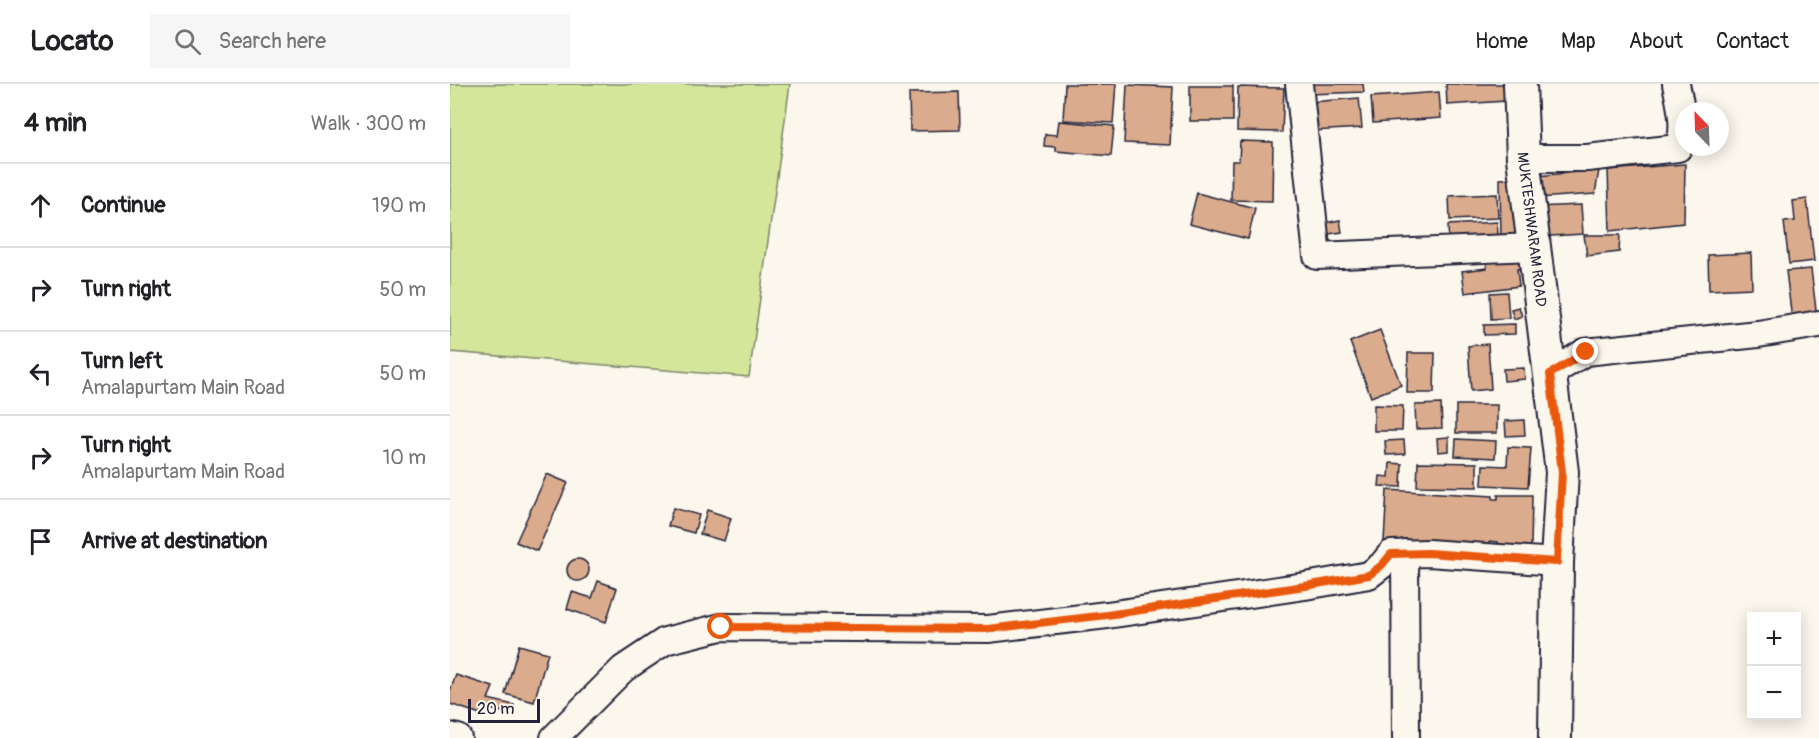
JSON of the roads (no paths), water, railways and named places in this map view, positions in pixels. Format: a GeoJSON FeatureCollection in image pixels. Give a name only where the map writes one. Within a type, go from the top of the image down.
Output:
{"type":"FeatureCollection","features":[{"type":"Feature","properties":{"kind":"main road","name":"MUKTESHWARAM ROAD"},"geometry":{"type":"LineString","coordinates":[[1520,84],[1523,158],[1562,472],[1557,562],[1555,738]]}},
{"type":"Feature","properties":{"kind":"street"},"geometry":{"type":"LineString","coordinates":[[1299,84],[1317,256],[1534,247]]}},
{"type":"Feature","properties":{"kind":"street"},"geometry":{"type":"LineString","coordinates":[[1523,158],[1587,158],[1678,148],[1683,138],[1676,84]]}},
{"type":"Feature","properties":{"kind":"street"},"geometry":{"type":"LineString","coordinates":[[1550,374],[1586,352],[1758,334],[1819,324]]}},
{"type":"Feature","properties":{"kind":"street"},"geometry":{"type":"LineString","coordinates":[[1405,553],[1406,738]]}},
{"type":"Feature","properties":{"kind":"street"},"geometry":{"type":"LineString","coordinates":[[554,738],[623,669],[648,652],[665,641],[721,627],[988,629],[1107,615],[1369,575],[1391,554],[1428,553],[1557,562]]}},
{"type":"Feature","properties":{"kind":"street"},"geometry":{"type":"LineString","coordinates":[[450,736],[459,738]]}}]}
